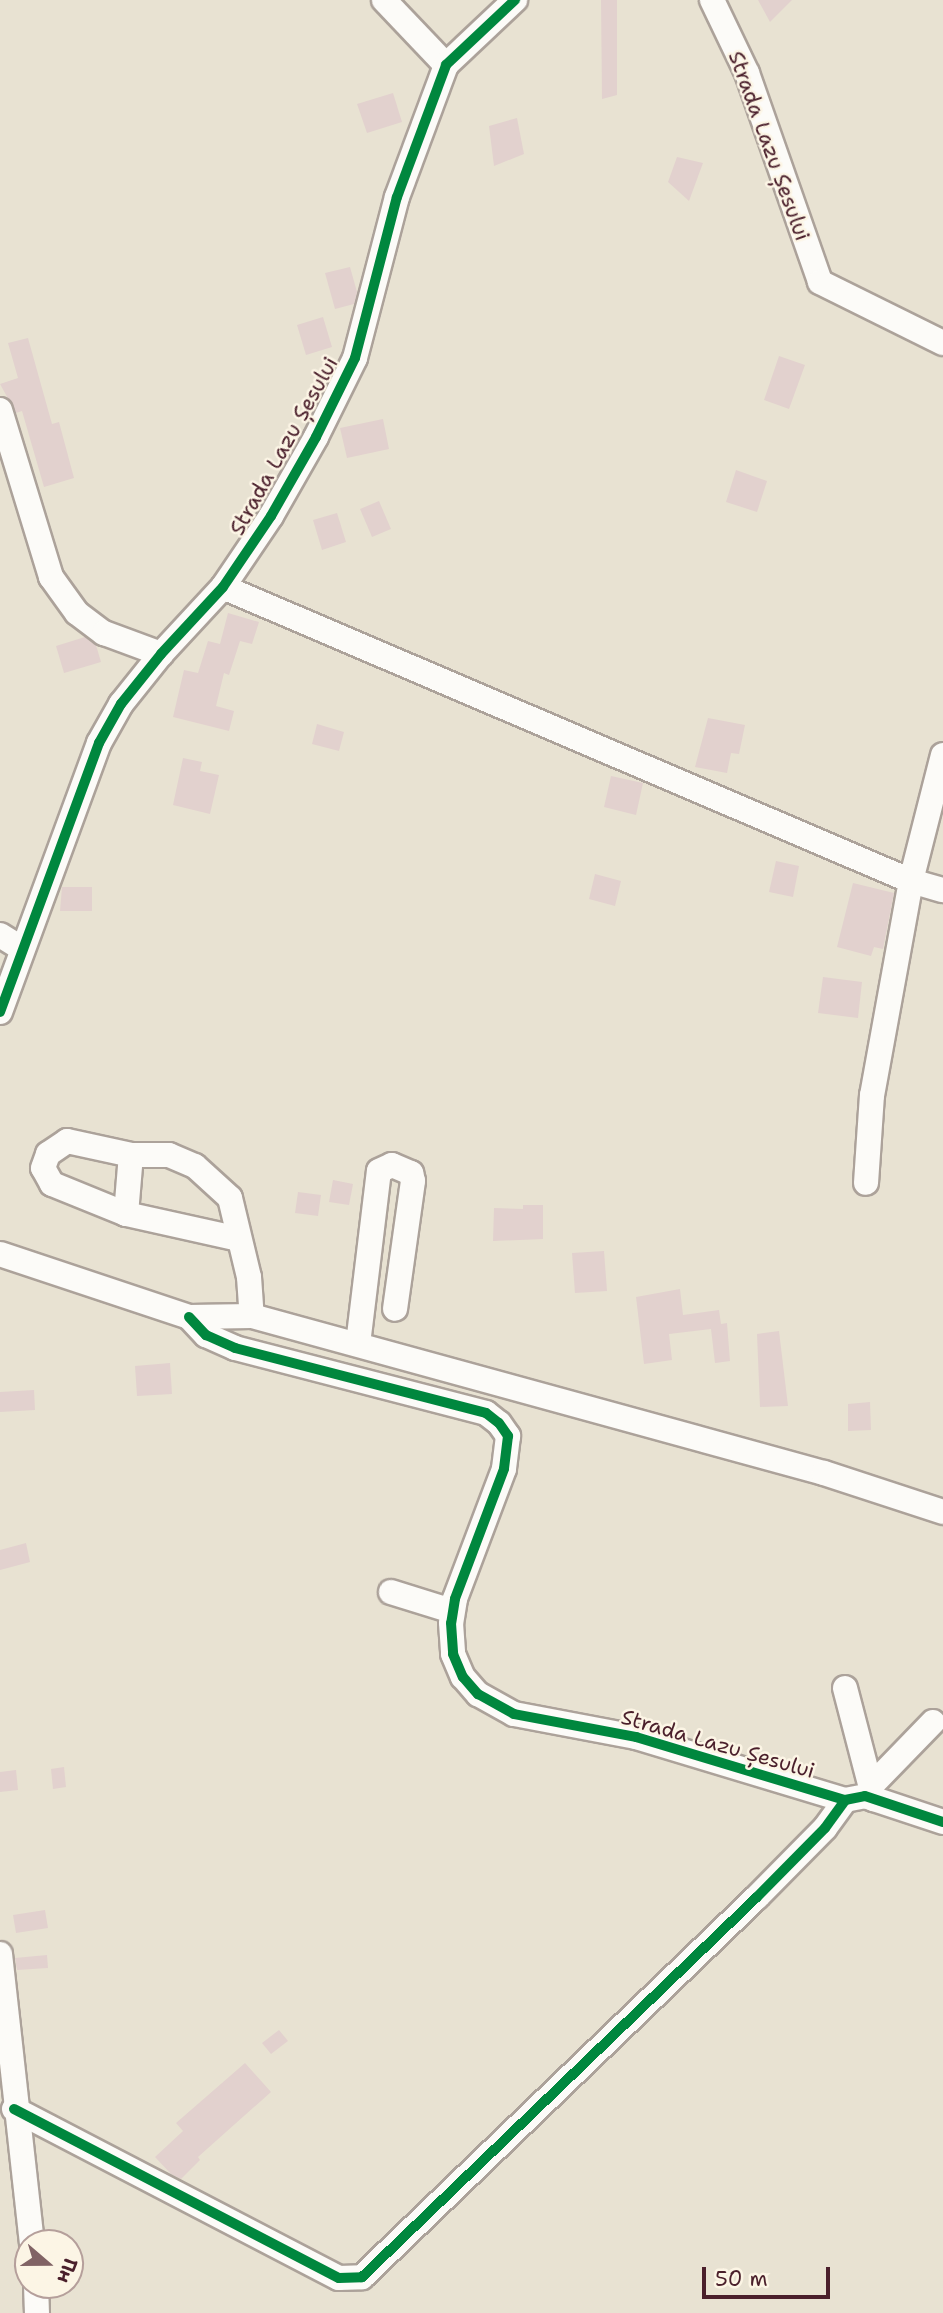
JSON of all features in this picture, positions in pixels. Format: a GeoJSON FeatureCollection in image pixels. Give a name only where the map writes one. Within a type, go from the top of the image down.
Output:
{"type":"FeatureCollection","features":[{"type":"Feature","properties":{"kind":"street"},"geometry":{"type":"LineString","coordinates":[[384,0],[446,65]]}},
{"type":"Feature","properties":{"kind":"street","name":"Strada Lazu Șesului"},"geometry":{"type":"LineString","coordinates":[[0,1012],[99,743],[121,704],[160,654],[223,587],[271,516],[355,358],[397,197],[446,65],[514,0]]}},
{"type":"Feature","properties":{"kind":"street","name":"Strada Lazu Șesului"},"geometry":{"type":"LineString","coordinates":[[712,0],[747,73],[820,282],[943,343]]}},
{"type":"Feature","properties":{"kind":"street"},"geometry":{"type":"LineString","coordinates":[[0,410],[51,578],[77,613],[104,633],[160,654]]}},
{"type":"Feature","properties":{"kind":"street"},"geometry":{"type":"LineString","coordinates":[[223,587],[911,881],[943,890]]}},
{"type":"Feature","properties":{"kind":"street"},"geometry":{"type":"LineString","coordinates":[[866,1183],[872,1095],[911,881],[943,755]]}},
{"type":"Feature","properties":{"kind":"street"},"geometry":{"type":"LineString","coordinates":[[0,935],[22,948]]}},
{"type":"Feature","properties":{"kind":"street"},"geometry":{"type":"LineString","coordinates":[[239,1239],[126,1214],[52,1184],[43,1168],[48,1154],[67,1141],[131,1155],[169,1155],[195,1166],[230,1198],[239,1239],[252,1316]]}},
{"type":"Feature","properties":{"kind":"street"},"geometry":{"type":"LineString","coordinates":[[126,1214],[131,1155]]}},
{"type":"Feature","properties":{"kind":"street"},"geometry":{"type":"LineString","coordinates":[[358,1344],[379,1171],[392,1165],[411,1172],[413,1181],[395,1309]]}},
{"type":"Feature","properties":{"kind":"street","name":"Strada Lazu Șesului"},"geometry":{"type":"LineString","coordinates":[[0,1254],[189,1317],[252,1316],[824,1473],[943,1511]]}},
{"type":"Feature","properties":{"kind":"street","name":"Strada Lazu Șesului"},"geometry":{"type":"LineString","coordinates":[[189,1317],[206,1335],[235,1348],[486,1413],[499,1423],[508,1436],[504,1469],[453,1611],[453,1654],[463,1677],[497,1707],[636,1737],[845,1800],[873,1793],[943,1822]]}},
{"type":"Feature","properties":{"kind":"street"},"geometry":{"type":"LineString","coordinates":[[391,1592],[453,1611]]}},
{"type":"Feature","properties":{"kind":"street"},"geometry":{"type":"LineString","coordinates":[[845,1688],[873,1793]]}},
{"type":"Feature","properties":{"kind":"street"},"geometry":{"type":"LineString","coordinates":[[873,1793],[933,1723]]}},
{"type":"Feature","properties":{"kind":"street"},"geometry":{"type":"LineString","coordinates":[[14,2109],[339,2278],[362,2277],[756,1898],[825,1828],[845,1800]]}},
{"type":"Feature","properties":{"kind":"street"},"geometry":{"type":"LineString","coordinates":[[0,1954],[14,2109],[30,2229]]}},
{"type":"Feature","properties":{"kind":"building"},"geometry":{"type":"Polygon","coordinates":[[[601,0],[617,0],[617,95],[602,99],[601,0]]]}},
{"type":"Feature","properties":{"kind":"building"},"geometry":{"type":"Polygon","coordinates":[[[758,0],[792,0],[770,22],[758,0]]]}},
{"type":"Feature","properties":{"kind":"building"},"geometry":{"type":"Polygon","coordinates":[[[393,93],[402,122],[367,133],[357,104],[393,93]]]}},
{"type":"Feature","properties":{"kind":"building"},"geometry":{"type":"Polygon","coordinates":[[[517,118],[524,154],[494,166],[489,126],[517,118]]]}},
{"type":"Feature","properties":{"kind":"building"},"geometry":{"type":"Polygon","coordinates":[[[677,157],[703,163],[689,201],[668,182],[677,157]]]}},
{"type":"Feature","properties":{"kind":"building"},"geometry":{"type":"Polygon","coordinates":[[[350,267],[357,292],[354,304],[335,309],[325,273],[350,267]]]}},
{"type":"Feature","properties":{"kind":"building"},"geometry":{"type":"Polygon","coordinates":[[[323,317],[332,347],[306,355],[297,325],[323,317]]]}},
{"type":"Feature","properties":{"kind":"building"},"geometry":{"type":"Polygon","coordinates":[[[28,338],[52,424],[59,422],[74,478],[44,487],[22,411],[16,413],[0,384],[18,378],[8,343],[28,338]]]}},
{"type":"Feature","properties":{"kind":"building"},"geometry":{"type":"Polygon","coordinates":[[[779,356],[805,365],[789,409],[764,400],[779,356]]]}},
{"type":"Feature","properties":{"kind":"building"},"geometry":{"type":"Polygon","coordinates":[[[383,419],[389,449],[347,458],[340,428],[383,419]]]}},
{"type":"Feature","properties":{"kind":"building"},"geometry":{"type":"Polygon","coordinates":[[[736,470],[767,481],[757,512],[726,502],[736,470]]]}},
{"type":"Feature","properties":{"kind":"building"},"geometry":{"type":"Polygon","coordinates":[[[379,501],[391,529],[372,537],[360,509],[379,501]]]}},
{"type":"Feature","properties":{"kind":"building"},"geometry":{"type":"Polygon","coordinates":[[[337,513],[346,542],[322,550],[313,520],[337,513]]]}},
{"type":"Feature","properties":{"kind":"building"},"geometry":{"type":"Polygon","coordinates":[[[228,613],[259,622],[252,644],[240,641],[229,675],[224,673],[216,706],[234,711],[229,731],[173,717],[184,670],[198,673],[208,641],[220,644],[228,613]]]}},
{"type":"Feature","properties":{"kind":"building"},"geometry":{"type":"Polygon","coordinates":[[[85,637],[96,645],[101,662],[64,673],[56,646],[85,637]]]}},
{"type":"Feature","properties":{"kind":"building"},"geometry":{"type":"Polygon","coordinates":[[[708,718],[745,725],[739,754],[731,753],[727,773],[695,767],[708,718]]]}},
{"type":"Feature","properties":{"kind":"building"},"geometry":{"type":"Polygon","coordinates":[[[317,724],[344,732],[339,751],[312,744],[317,724]]]}},
{"type":"Feature","properties":{"kind":"building"},"geometry":{"type":"Polygon","coordinates":[[[183,758],[202,762],[200,771],[219,775],[210,814],[173,805],[183,758]]]}},
{"type":"Feature","properties":{"kind":"building"},"geometry":{"type":"Polygon","coordinates":[[[611,776],[643,783],[636,815],[604,807],[611,776]]]}},
{"type":"Feature","properties":{"kind":"building"},"geometry":{"type":"Polygon","coordinates":[[[776,861],[799,866],[793,897],[769,892],[776,861]]]}},
{"type":"Feature","properties":{"kind":"building"},"geometry":{"type":"Polygon","coordinates":[[[595,874],[621,881],[615,906],[589,899],[595,874]]]}},
{"type":"Feature","properties":{"kind":"building"},"geometry":{"type":"Polygon","coordinates":[[[853,883],[894,893],[883,949],[874,947],[871,956],[837,947],[853,883]]]}},
{"type":"Feature","properties":{"kind":"building"},"geometry":{"type":"Polygon","coordinates":[[[62,887],[92,887],[92,911],[60,911],[62,887]]]}},
{"type":"Feature","properties":{"kind":"building"},"geometry":{"type":"Polygon","coordinates":[[[823,977],[862,982],[858,1018],[818,1013],[823,977]]]}},
{"type":"Feature","properties":{"kind":"building"},"geometry":{"type":"Polygon","coordinates":[[[333,1180],[353,1184],[349,1205],[329,1202],[333,1180]]]}},
{"type":"Feature","properties":{"kind":"building"},"geometry":{"type":"Polygon","coordinates":[[[298,1192],[321,1195],[318,1216],[295,1213],[298,1192]]]}},
{"type":"Feature","properties":{"kind":"building"},"geometry":{"type":"Polygon","coordinates":[[[523,1205],[543,1205],[543,1239],[493,1241],[494,1208],[523,1209],[523,1205]]]}},
{"type":"Feature","properties":{"kind":"building"},"geometry":{"type":"Polygon","coordinates":[[[604,1251],[607,1291],[575,1293],[572,1253],[604,1251]]]}},
{"type":"Feature","properties":{"kind":"building"},"geometry":{"type":"Polygon","coordinates":[[[680,1289],[683,1315],[719,1310],[721,1324],[727,1323],[730,1361],[715,1363],[711,1329],[669,1334],[672,1360],[644,1364],[636,1297],[680,1289]]]}},
{"type":"Feature","properties":{"kind":"building"},"geometry":{"type":"Polygon","coordinates":[[[779,1331],[788,1406],[760,1407],[757,1334],[779,1331]]]}},
{"type":"Feature","properties":{"kind":"building"},"geometry":{"type":"Polygon","coordinates":[[[170,1363],[172,1394],[137,1396],[135,1366],[170,1363]]]}},
{"type":"Feature","properties":{"kind":"building"},"geometry":{"type":"Polygon","coordinates":[[[34,1390],[35,1410],[0,1412],[0,1392],[34,1390]]]}},
{"type":"Feature","properties":{"kind":"building"},"geometry":{"type":"Polygon","coordinates":[[[870,1402],[871,1430],[848,1431],[848,1404],[870,1402]]]}},
{"type":"Feature","properties":{"kind":"building"},"geometry":{"type":"Polygon","coordinates":[[[26,1543],[30,1562],[0,1570],[0,1550],[26,1543]]]}},
{"type":"Feature","properties":{"kind":"building"},"geometry":{"type":"Polygon","coordinates":[[[64,1767],[66,1787],[53,1789],[51,1769],[64,1767]]]}},
{"type":"Feature","properties":{"kind":"building"},"geometry":{"type":"Polygon","coordinates":[[[16,1770],[18,1790],[0,1792],[0,1772],[16,1770]]]}},
{"type":"Feature","properties":{"kind":"building"},"geometry":{"type":"Polygon","coordinates":[[[45,1910],[48,1928],[16,1933],[13,1915],[45,1910]]]}},
{"type":"Feature","properties":{"kind":"building"},"geometry":{"type":"Polygon","coordinates":[[[47,1955],[48,1968],[17,1970],[15,1958],[47,1955]]]}},
{"type":"Feature","properties":{"kind":"building"},"geometry":{"type":"Polygon","coordinates":[[[279,2030],[288,2041],[271,2054],[262,2043],[279,2030]]]}},
{"type":"Feature","properties":{"kind":"building"},"geometry":{"type":"Polygon","coordinates":[[[245,2063],[271,2092],[198,2157],[200,2160],[181,2179],[171,2174],[155,2157],[183,2131],[176,2123],[245,2063]]]}},
{"type":"Feature","properties":{"kind":"cycle path"},"geometry":{"type":"LineString","coordinates":[[0,1012],[99,743],[121,704],[161,654],[223,587],[271,516],[316,437],[355,358],[397,197],[446,65],[515,0]]}},
{"type":"Feature","properties":{"kind":"cycle path"},"geometry":{"type":"LineString","coordinates":[[189,1317],[206,1335],[235,1348],[486,1413],[499,1423],[508,1436],[504,1469],[455,1599],[451,1623],[453,1654],[463,1677],[478,1694],[514,1714],[636,1737],[845,1800],[865,1796],[943,1822]]}},
{"type":"Feature","properties":{"kind":"cycle path"},"geometry":{"type":"LineString","coordinates":[[14,2109],[339,2278],[362,2277],[756,1898],[825,1828],[845,1800]]}}]}
